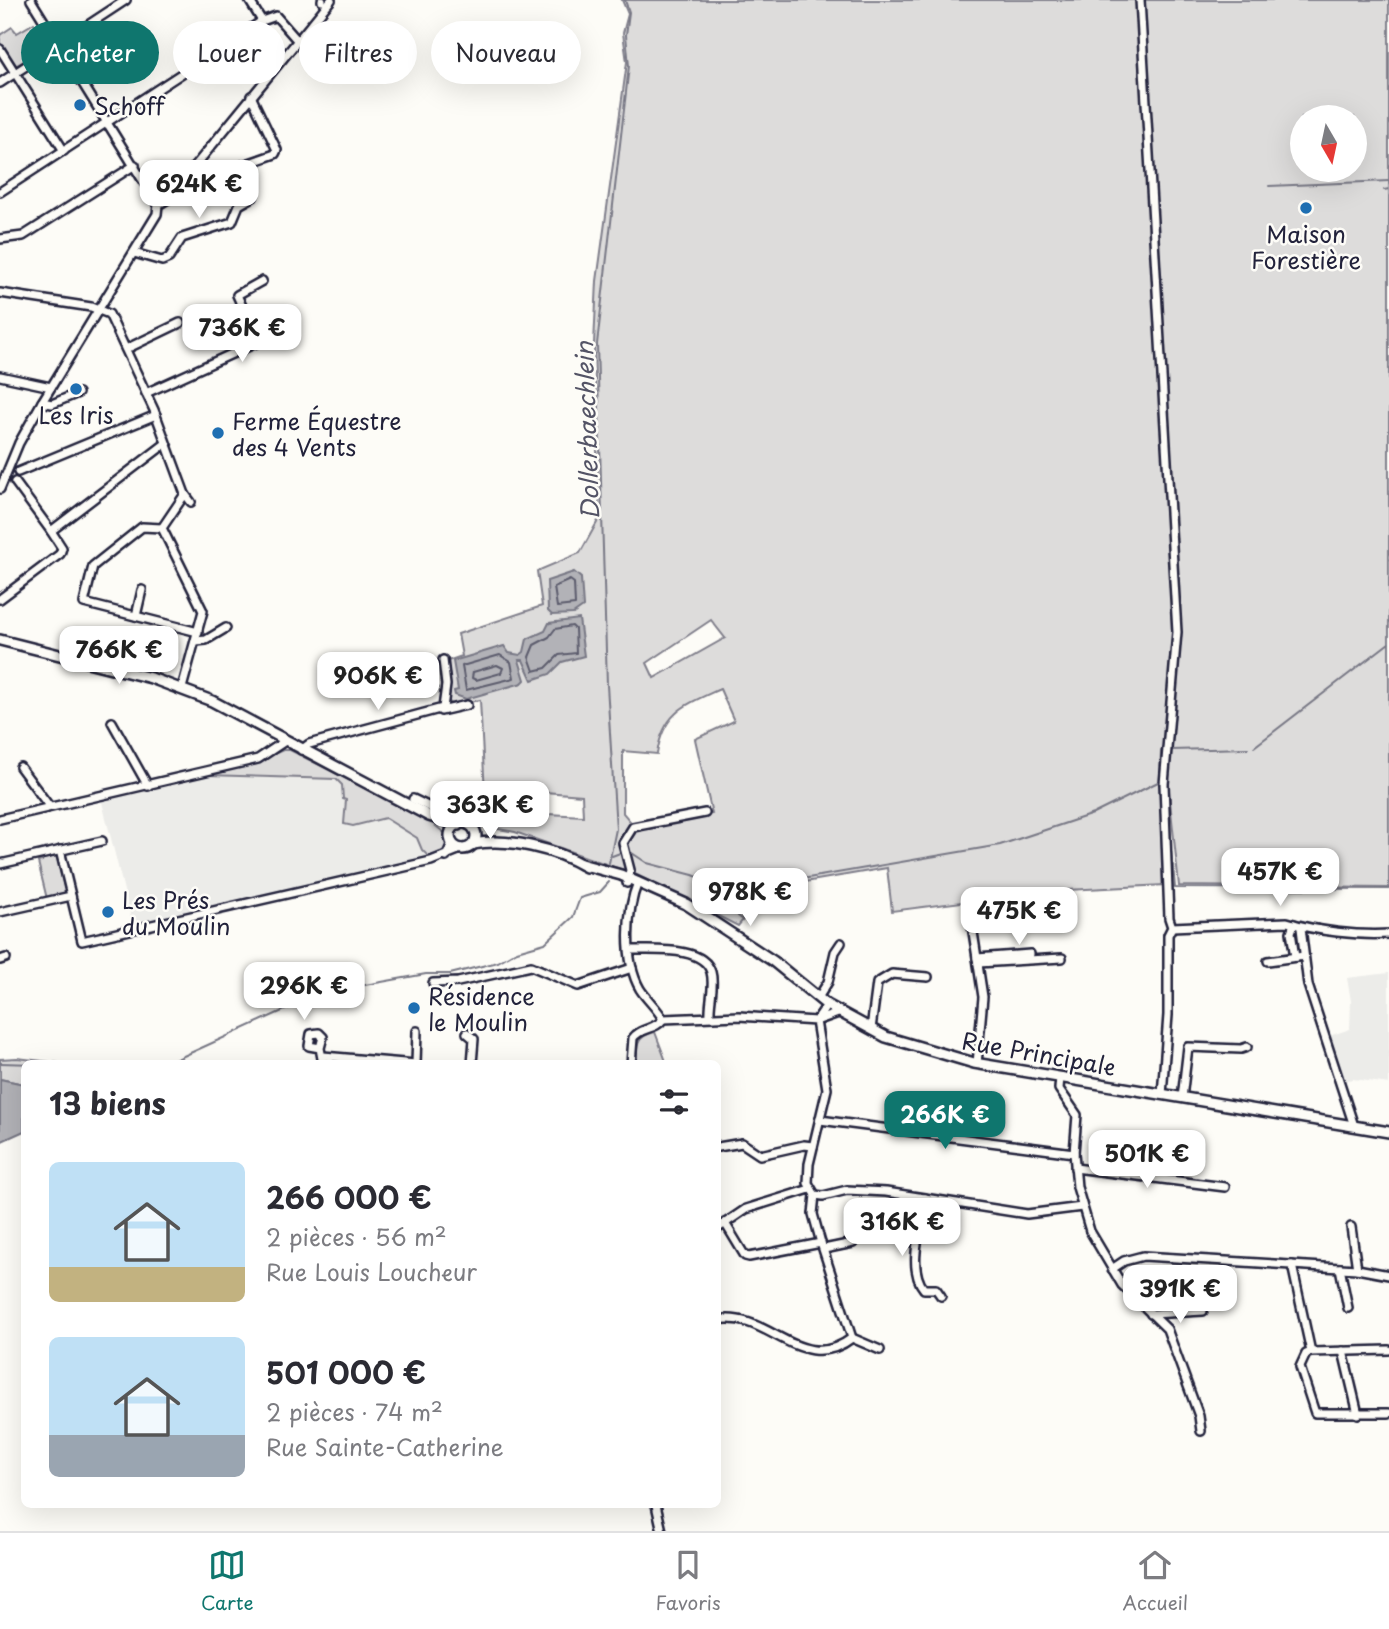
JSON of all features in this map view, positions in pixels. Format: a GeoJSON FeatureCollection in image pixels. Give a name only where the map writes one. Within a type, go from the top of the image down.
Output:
{"type":"FeatureCollection","features":[{"type":"Feature","properties":{"kind":"main road"},"geometry":{"type":"LineString","coordinates":[[0,640],[182,688],[429,816],[467,827],[499,841]]}},
{"type":"Feature","properties":{"kind":"main road"},"geometry":{"type":"LineString","coordinates":[[429,816],[455,842],[473,844],[499,841]]}},
{"type":"Feature","properties":{"kind":"main road"},"geometry":{"type":"LineString","coordinates":[[455,842],[467,827]]}},
{"type":"Feature","properties":{"kind":"main road"},"geometry":{"type":"LineString","coordinates":[[467,827],[473,844]]}},
{"type":"Feature","properties":{"kind":"main road","name":"Rue Principale"},"geometry":{"type":"LineString","coordinates":[[499,841],[524,844],[581,864],[591,864],[717,924],[773,961],[827,1005],[886,1037],[976,1064],[1389,1132]]}},
{"type":"Feature","properties":{"kind":"street"},"geometry":{"type":"LineString","coordinates":[[31,0],[43,21]]}},
{"type":"Feature","properties":{"kind":"street"},"geometry":{"type":"LineString","coordinates":[[93,21],[126,0]]}},
{"type":"Feature","properties":{"kind":"street"},"geometry":{"type":"LineString","coordinates":[[249,0],[262,21],[276,16],[280,21]]}},
{"type":"Feature","properties":{"kind":"street"},"geometry":{"type":"LineString","coordinates":[[158,205],[168,199],[297,40],[325,0]]}},
{"type":"Feature","properties":{"kind":"street"},"geometry":{"type":"LineString","coordinates":[[1140,0],[1177,632],[1164,784],[1172,927],[1168,935],[1162,1095]]}},
{"type":"Feature","properties":{"kind":"street"},"geometry":{"type":"LineString","coordinates":[[285,26],[297,40]]}},
{"type":"Feature","properties":{"kind":"street"},"geometry":{"type":"LineString","coordinates":[[0,49],[64,151]]}},
{"type":"Feature","properties":{"kind":"street"},"geometry":{"type":"LineString","coordinates":[[0,83],[21,69]]}},
{"type":"Feature","properties":{"kind":"street"},"geometry":{"type":"LineString","coordinates":[[0,192],[173,79]]}},
{"type":"Feature","properties":{"kind":"street"},"geometry":{"type":"LineString","coordinates":[[1,484],[42,402],[157,214],[158,205],[83,84]]}},
{"type":"Feature","properties":{"kind":"street"},"geometry":{"type":"LineString","coordinates":[[183,178],[201,180],[275,154],[276,150],[251,96]]}},
{"type":"Feature","properties":{"kind":"street"},"geometry":{"type":"LineString","coordinates":[[0,239],[23,236],[135,165]]}},
{"type":"Feature","properties":{"kind":"street"},"geometry":{"type":"LineString","coordinates":[[134,253],[162,261],[169,258],[182,238],[232,222],[239,205],[253,197],[254,192],[243,167]]}},
{"type":"Feature","properties":{"kind":"street"},"geometry":{"type":"LineString","coordinates":[[146,393],[258,342],[237,295],[262,281]]}},
{"type":"Feature","properties":{"kind":"street"},"geometry":{"type":"LineString","coordinates":[[0,293],[99,309],[109,314],[156,415],[185,494],[191,502]]}},
{"type":"Feature","properties":{"kind":"street"},"geometry":{"type":"LineString","coordinates":[[126,349],[180,323]]}},
{"type":"Feature","properties":{"kind":"street"},"geometry":{"type":"LineString","coordinates":[[0,376],[51,387]]}},
{"type":"Feature","properties":{"kind":"street"},"geometry":{"type":"LineString","coordinates":[[42,402],[52,404],[78,393]]}},
{"type":"Feature","properties":{"kind":"street"},"geometry":{"type":"LineString","coordinates":[[18,472],[156,415]]}},
{"type":"Feature","properties":{"kind":"street"},"geometry":{"type":"LineString","coordinates":[[51,531],[165,444]]}},
{"type":"Feature","properties":{"kind":"street"},"geometry":{"type":"LineString","coordinates":[[9,465],[18,472]]}},
{"type":"Feature","properties":{"kind":"street"},"geometry":{"type":"LineString","coordinates":[[15,482],[18,472]]}},
{"type":"Feature","properties":{"kind":"street"},"geometry":{"type":"LineString","coordinates":[[1,484],[15,482]]}},
{"type":"Feature","properties":{"kind":"street"},"geometry":{"type":"LineString","coordinates":[[0,599],[60,554],[61,544],[15,482]]}},
{"type":"Feature","properties":{"kind":"street"},"geometry":{"type":"LineString","coordinates":[[162,527],[185,494]]}},
{"type":"Feature","properties":{"kind":"street"},"geometry":{"type":"LineString","coordinates":[[84,603],[93,566],[142,527],[162,527]]}},
{"type":"Feature","properties":{"kind":"street"},"geometry":{"type":"LineString","coordinates":[[162,527],[203,611],[182,688]]}},
{"type":"Feature","properties":{"kind":"street"},"geometry":{"type":"LineString","coordinates":[[136,616],[142,590]]}},
{"type":"Feature","properties":{"kind":"street"},"geometry":{"type":"LineString","coordinates":[[75,600],[136,616],[206,640],[226,628]]}},
{"type":"Feature","properties":{"kind":"street"},"geometry":{"type":"LineString","coordinates":[[436,712],[446,702],[443,660]]}},
{"type":"Feature","properties":{"kind":"street"},"geometry":{"type":"LineString","coordinates":[[301,750],[309,744],[467,705]]}},
{"type":"Feature","properties":{"kind":"street"},"geometry":{"type":"LineString","coordinates":[[112,723],[148,786]]}},
{"type":"Feature","properties":{"kind":"street"},"geometry":{"type":"LineString","coordinates":[[0,819],[258,759],[285,741]]}},
{"type":"Feature","properties":{"kind":"street"},"geometry":{"type":"LineString","coordinates":[[20,767],[49,806]]}},
{"type":"Feature","properties":{"kind":"street"},"geometry":{"type":"LineString","coordinates":[[413,799],[440,812],[467,815],[467,827]]}},
{"type":"Feature","properties":{"kind":"street"},"geometry":{"type":"LineString","coordinates":[[663,1019],[641,990],[632,968],[632,883],[623,843],[633,828],[705,813]]}},
{"type":"Feature","properties":{"kind":"street"},"geometry":{"type":"LineString","coordinates":[[0,864],[102,841]]}},
{"type":"Feature","properties":{"kind":"street"},"geometry":{"type":"LineString","coordinates":[[60,850],[82,941],[445,858],[455,842]]}},
{"type":"Feature","properties":{"kind":"street"},"geometry":{"type":"LineString","coordinates":[[0,912],[71,896]]}},
{"type":"Feature","properties":{"kind":"street"},"geometry":{"type":"LineString","coordinates":[[970,906],[983,996],[976,1064]]}},
{"type":"Feature","properties":{"kind":"street"},"geometry":{"type":"LineString","coordinates":[[1172,927],[1265,922],[1313,926],[1354,934],[1389,934]]}},
{"type":"Feature","properties":{"kind":"street"},"geometry":{"type":"LineString","coordinates":[[1297,926],[1308,985],[1354,1126]]}},
{"type":"Feature","properties":{"kind":"street"},"geometry":{"type":"LineString","coordinates":[[1295,957],[1292,932],[1297,926]]}},
{"type":"Feature","properties":{"kind":"street"},"geometry":{"type":"LineString","coordinates":[[818,998],[828,982],[835,952],[841,943]]}},
{"type":"Feature","properties":{"kind":"street"},"geometry":{"type":"LineString","coordinates":[[630,950],[687,951],[707,963],[711,974],[710,1016]]}},
{"type":"Feature","properties":{"kind":"street"},"geometry":{"type":"LineString","coordinates":[[978,960],[1030,954]]}},
{"type":"Feature","properties":{"kind":"street"},"geometry":{"type":"LineString","coordinates":[[1269,961],[1304,956]]}},
{"type":"Feature","properties":{"kind":"street"},"geometry":{"type":"LineString","coordinates":[[978,960],[1062,958]]}},
{"type":"Feature","properties":{"kind":"street"},"geometry":{"type":"LineString","coordinates":[[433,984],[458,982],[531,966],[578,986],[632,968]]}},
{"type":"Feature","properties":{"kind":"street"},"geometry":{"type":"LineString","coordinates":[[871,1029],[877,983],[892,974],[928,977]]}},
{"type":"Feature","properties":{"kind":"street"},"geometry":{"type":"LineString","coordinates":[[827,1005],[816,1021],[827,1089],[809,1164],[813,1213],[852,1338],[880,1350]]}},
{"type":"Feature","properties":{"kind":"street"},"geometry":{"type":"LineString","coordinates":[[663,1019],[710,1016],[816,1021],[841,1012]]}},
{"type":"Feature","properties":{"kind":"street"},"geometry":{"type":"LineString","coordinates":[[631,1060],[633,1038],[639,1032],[659,1025],[663,1019]]}},
{"type":"Feature","properties":{"kind":"street"},"geometry":{"type":"LineString","coordinates":[[416,1060],[417,1031]]}},
{"type":"Feature","properties":{"kind":"street"},"geometry":{"type":"LineString","coordinates":[[467,1033],[474,1040],[472,1060]]}},
{"type":"Feature","properties":{"kind":"street"},"geometry":{"type":"LineString","coordinates":[[1182,1098],[1188,1047],[1247,1047]]}},
{"type":"Feature","properties":{"kind":"street"},"geometry":{"type":"LineString","coordinates":[[1059,1077],[1059,1089],[1077,1115],[1075,1168],[1082,1207],[1096,1244],[1127,1291],[1167,1329],[1199,1416],[1201,1431]]}},
{"type":"Feature","properties":{"kind":"street"},"geometry":{"type":"LineString","coordinates":[[1342,1124],[1349,1108]]}},
{"type":"Feature","properties":{"kind":"street"},"geometry":{"type":"LineString","coordinates":[[820,1120],[1074,1153]]}},
{"type":"Feature","properties":{"kind":"street"},"geometry":{"type":"LineString","coordinates":[[721,1146],[742,1143],[760,1155],[804,1145],[813,1146]]}},
{"type":"Feature","properties":{"kind":"street"},"geometry":{"type":"LineString","coordinates":[[1075,1168],[1225,1187]]}},
{"type":"Feature","properties":{"kind":"street"},"geometry":{"type":"LineString","coordinates":[[721,1226],[746,1209],[812,1192],[823,1196],[847,1190],[925,1198],[1027,1214],[1082,1207]]}},
{"type":"Feature","properties":{"kind":"street"},"geometry":{"type":"LineString","coordinates":[[925,1198],[921,1234],[915,1246],[917,1281],[924,1289],[936,1290],[941,1296]]}},
{"type":"Feature","properties":{"kind":"street"},"geometry":{"type":"LineString","coordinates":[[725,1223],[745,1256],[750,1257],[853,1243]]}},
{"type":"Feature","properties":{"kind":"street"},"geometry":{"type":"LineString","coordinates":[[1351,1227],[1357,1269]]}},
{"type":"Feature","properties":{"kind":"street"},"geometry":{"type":"LineString","coordinates":[[1112,1269],[1124,1261],[1143,1256],[1357,1269],[1389,1275]]}},
{"type":"Feature","properties":{"kind":"street"},"geometry":{"type":"LineString","coordinates":[[1292,1265],[1311,1352]]}},
{"type":"Feature","properties":{"kind":"street"},"geometry":{"type":"LineString","coordinates":[[1340,1268],[1348,1308]]}},
{"type":"Feature","properties":{"kind":"street"},"geometry":{"type":"LineString","coordinates":[[1151,1314],[1203,1311]]}},
{"type":"Feature","properties":{"kind":"street"},"geometry":{"type":"LineString","coordinates":[[721,1320],[741,1319],[791,1344],[814,1350],[834,1349],[852,1338]]}},
{"type":"Feature","properties":{"kind":"street"},"geometry":{"type":"LineString","coordinates":[[1389,1350],[1311,1352],[1306,1354],[1300,1367],[1312,1411],[1319,1415],[1389,1413]]}},
{"type":"Feature","properties":{"kind":"street"},"geometry":{"type":"LineString","coordinates":[[1343,1351],[1359,1414]]}},
{"type":"Feature","properties":{"kind":"street"},"geometry":{"type":"LineString","coordinates":[[657,1508],[662,1531]]}},
{"type":"Feature","properties":{"kind":"shaded area"},"geometry":{"type":"Polygon","coordinates":[[[622,0],[1389,0],[1389,888],[1179,886],[1168,782],[1161,783],[1165,885],[1047,891],[892,911],[887,868],[752,891],[753,898],[738,900],[738,916],[743,920],[738,926],[637,875],[515,832],[482,826],[474,820],[477,812],[486,812],[480,700],[453,705],[448,701],[439,664],[462,656],[458,634],[542,606],[537,571],[580,553],[599,519],[594,344],[597,281],[627,62],[623,33],[628,14],[622,0]],[[711,620],[647,663],[654,678],[725,638],[711,620]],[[720,689],[686,706],[670,719],[664,728],[657,754],[623,751],[623,813],[635,827],[712,814],[695,739],[734,721],[720,689]],[[531,791],[530,813],[583,816],[582,795],[531,791]]]}},
{"type":"Feature","properties":{"kind":"shaded area"},"geometry":{"type":"Polygon","coordinates":[[[12,27],[17,33],[21,31],[21,63],[15,66],[0,44],[0,35],[12,27]]]}},
{"type":"Feature","properties":{"kind":"shaded area"},"geometry":{"type":"Polygon","coordinates":[[[283,750],[290,750],[431,822],[447,835],[449,848],[442,854],[428,856],[417,838],[385,818],[353,826],[344,824],[346,800],[343,799],[342,785],[336,779],[207,775],[258,761],[283,750]]]}},
{"type":"Feature","properties":{"kind":"shaded area"},"geometry":{"type":"Polygon","coordinates":[[[207,775],[336,779],[342,785],[347,812],[358,824],[378,818],[393,820],[417,838],[423,852],[431,857],[433,866],[134,931],[101,798],[207,775]]]}},
{"type":"Feature","properties":{"kind":"shaded area"},"geometry":{"type":"Polygon","coordinates":[[[56,853],[66,895],[47,899],[38,862],[42,861],[41,856],[56,853]]]}},
{"type":"Feature","properties":{"kind":"shaded area"},"geometry":{"type":"Polygon","coordinates":[[[1389,973],[1389,1084],[1353,1079],[1344,1081],[1329,1036],[1350,1029],[1351,1001],[1347,978],[1389,973]]]}},
{"type":"Feature","properties":{"kind":"shaded area"},"geometry":{"type":"Polygon","coordinates":[[[655,1032],[666,1060],[637,1060],[638,1043],[655,1032]]]}},
{"type":"Feature","properties":{"kind":"shaded area"},"geometry":{"type":"Polygon","coordinates":[[[0,1059],[34,1060],[21,1060],[21,1083],[0,1079],[0,1059]]]}},
{"type":"Feature","properties":{"kind":"water"},"geometry":{"type":"Polygon","coordinates":[[[574,572],[581,578],[583,607],[573,614],[552,615],[548,611],[547,581],[574,572]]]}},
{"type":"Feature","properties":{"kind":"water"},"geometry":{"type":"Polygon","coordinates":[[[579,619],[584,656],[562,662],[550,674],[532,680],[523,660],[519,660],[525,680],[522,683],[466,699],[455,695],[454,691],[458,690],[453,661],[504,646],[509,653],[520,655],[524,652],[527,639],[545,631],[549,623],[579,619]]]}},
{"type":"Feature","properties":{"kind":"water"},"geometry":{"type":"Polygon","coordinates":[[[0,1079],[21,1083],[21,1132],[0,1142],[0,1079]]]}},
{"type":"Feature","properties":{"kind":"waterway","name":"Dollerbaechlein"},"geometry":{"type":"LineString","coordinates":[[609,863],[616,829],[607,685],[597,344],[629,66],[626,35],[629,12],[625,0]]}},
{"type":"Feature","properties":{"kind":"waterway"},"geometry":{"type":"LineString","coordinates":[[1269,186],[1389,181]]}},
{"type":"Feature","properties":{"kind":"waterway"},"geometry":{"type":"LineString","coordinates":[[1384,190],[1389,189]]}},
{"type":"Feature","properties":{"kind":"waterway"},"geometry":{"type":"LineString","coordinates":[[1254,747],[1389,643]]}},
{"type":"Feature","properties":{"kind":"waterway"},"geometry":{"type":"LineString","coordinates":[[1171,750],[1248,748]]}},
{"type":"Feature","properties":{"kind":"waterway"},"geometry":{"type":"LineString","coordinates":[[632,853],[647,863],[693,875],[732,891],[1000,845],[1093,814],[1160,781],[1161,751]]}},
{"type":"Feature","properties":{"kind":"waterway"},"geometry":{"type":"LineString","coordinates":[[1169,830],[1172,861]]}},
{"type":"Feature","properties":{"kind":"waterway","name":"Dollerbaechlein"},"geometry":{"type":"LineString","coordinates":[[612,856],[620,853]]}},
{"type":"Feature","properties":{"kind":"waterway"},"geometry":{"type":"LineString","coordinates":[[1173,865],[1175,888],[1389,889]]}},
{"type":"Feature","properties":{"kind":"waterway","name":"Dollerbaechlein"},"geometry":{"type":"LineString","coordinates":[[175,1060],[289,1008],[348,988],[426,974],[450,974],[498,962],[517,951],[545,943],[573,917],[580,898],[600,892],[609,882]]}},
{"type":"Feature","properties":{"kind":"waterway","name":"Dollerbaechlein"},"geometry":{"type":"LineString","coordinates":[[0,1063],[21,1064]]}},
{"type":"Feature","properties":{"kind":"place","name":"Schoff"},"geometry":{"type":"Point","coordinates":[80,105]}},
{"type":"Feature","properties":{"kind":"place","name":"Maison Forestière"},"geometry":{"type":"Point","coordinates":[1306,208]}},
{"type":"Feature","properties":{"kind":"place","name":"Les Iris"},"geometry":{"type":"Point","coordinates":[76,389]}},
{"type":"Feature","properties":{"kind":"place","name":"Ferme Équestre des 4 Vents"},"geometry":{"type":"Point","coordinates":[218,433]}},
{"type":"Feature","properties":{"kind":"place","name":"Les Prés du Moulin"},"geometry":{"type":"Point","coordinates":[108,912]}},
{"type":"Feature","properties":{"kind":"place","name":"Résidence le Moulin"},"geometry":{"type":"Point","coordinates":[414,1008]}}]}
